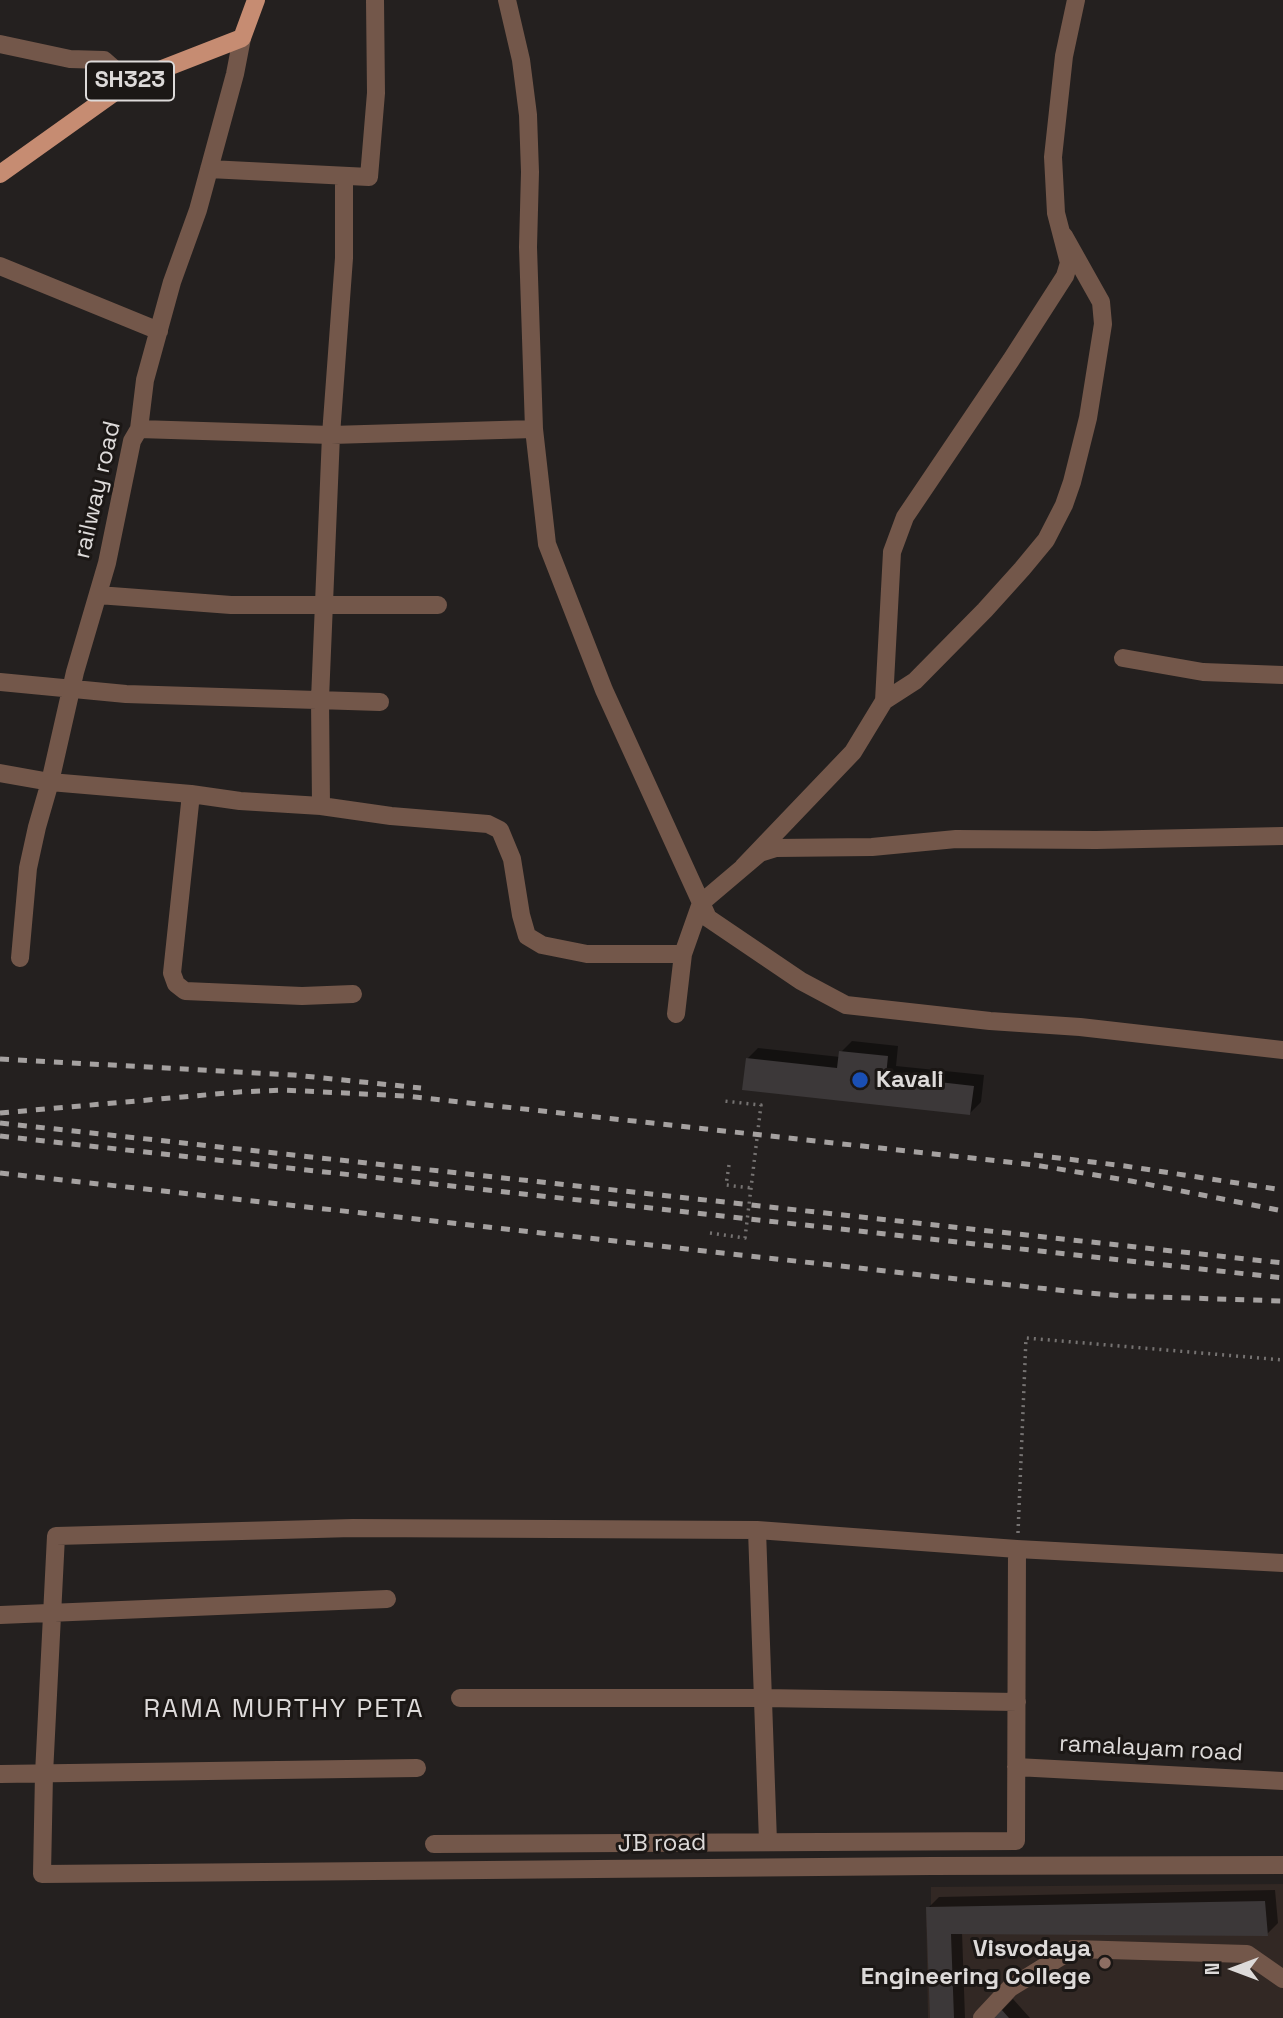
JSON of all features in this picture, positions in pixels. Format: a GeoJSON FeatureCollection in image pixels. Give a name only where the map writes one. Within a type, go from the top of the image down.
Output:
{"type":"FeatureCollection","features":[{"type":"Feature","properties":{"kind":"main road"},"geometry":{"type":"LineString","coordinates":[[242,38],[256,0]]}},
{"type":"Feature","properties":{"kind":"main road","name":"SH323"},"geometry":{"type":"LineString","coordinates":[[0,174],[129,82],[242,38]]}},
{"type":"Feature","properties":{"kind":"street"},"geometry":{"type":"LineString","coordinates":[[209,169],[369,177],[376,93],[375,0]]}},
{"type":"Feature","properties":{"kind":"street"},"geometry":{"type":"LineString","coordinates":[[507,0],[521,60],[528,115],[528,247],[534,429],[547,544],[604,690],[708,918],[802,981],[846,1005],[1283,1050]]}},
{"type":"Feature","properties":{"kind":"street"},"geometry":{"type":"LineString","coordinates":[[884,701],[892,552],[905,517],[1011,360],[1065,276],[1069,263],[1056,213],[1053,157],[1064,56],[1076,0]]}},
{"type":"Feature","properties":{"kind":"street","name":"railway road"},"geometry":{"type":"LineString","coordinates":[[20,958],[27,868],[51,782],[71,690],[107,562],[132,441],[139,429],[145,380],[209,169],[242,38]]}},
{"type":"Feature","properties":{"kind":"street"},"geometry":{"type":"LineString","coordinates":[[0,44],[70,59],[104,60],[129,82]]}},
{"type":"Feature","properties":{"kind":"street"},"geometry":{"type":"LineString","coordinates":[[321,806],[320,699],[331,435],[344,258],[344,176]]}},
{"type":"Feature","properties":{"kind":"street"},"geometry":{"type":"LineString","coordinates":[[743,867],[853,752],[884,701],[915,681],[985,610],[1046,540],[1064,505],[1088,418],[1103,324],[1101,303],[1063,236]]}},
{"type":"Feature","properties":{"kind":"street"},"geometry":{"type":"LineString","coordinates":[[0,266],[159,331]]}},
{"type":"Feature","properties":{"kind":"street"},"geometry":{"type":"LineString","coordinates":[[139,429],[331,435],[534,429]]}},
{"type":"Feature","properties":{"kind":"street"},"geometry":{"type":"LineString","coordinates":[[98,595],[232,605],[438,605]]}},
{"type":"Feature","properties":{"kind":"street"},"geometry":{"type":"LineString","coordinates":[[1122,659],[1203,671],[1283,675]]}},
{"type":"Feature","properties":{"kind":"street"},"geometry":{"type":"LineString","coordinates":[[0,682],[126,694],[380,702]]}},
{"type":"Feature","properties":{"kind":"street"},"geometry":{"type":"LineString","coordinates":[[0,773],[51,782],[488,824],[500,830],[512,859],[527,936],[542,946],[587,954],[683,954]]}},
{"type":"Feature","properties":{"kind":"street"},"geometry":{"type":"LineString","coordinates":[[191,794],[172,973],[176,984],[185,991],[302,996],[353,994]]}},
{"type":"Feature","properties":{"kind":"street"},"geometry":{"type":"LineString","coordinates":[[676,1014],[683,954],[701,903],[760,853],[776,848],[872,848],[956,839],[1096,840],[1283,836]]}},
{"type":"Feature","properties":{"kind":"street"},"geometry":{"type":"LineString","coordinates":[[44,1774],[56,1536],[353,1528],[757,1530],[1017,1549],[1283,1563]]}},
{"type":"Feature","properties":{"kind":"street"},"geometry":{"type":"LineString","coordinates":[[757,1530],[768,1842]]}},
{"type":"Feature","properties":{"kind":"street"},"geometry":{"type":"LineString","coordinates":[[434,1844],[1016,1841],[1017,1549]]}},
{"type":"Feature","properties":{"kind":"street"},"geometry":{"type":"LineString","coordinates":[[0,1615],[387,1599]]}},
{"type":"Feature","properties":{"kind":"street"},"geometry":{"type":"LineString","coordinates":[[460,1698],[763,1698],[1017,1702]]}},
{"type":"Feature","properties":{"kind":"street","name":"ramalayam road"},"geometry":{"type":"LineString","coordinates":[[1016,1767],[1283,1781]]}},
{"type":"Feature","properties":{"kind":"street"},"geometry":{"type":"LineString","coordinates":[[0,1774],[417,1768]]}},
{"type":"Feature","properties":{"kind":"street","name":"JB road"},"geometry":{"type":"LineString","coordinates":[[44,1774],[42,1874],[1283,1865]]}},
{"type":"Feature","properties":{"kind":"street"},"geometry":{"type":"LineString","coordinates":[[982,2018],[1010,1989],[1073,1949],[1247,1954],[1283,1979]]}},
{"type":"Feature","properties":{"kind":"path"},"geometry":{"type":"LineString","coordinates":[[710,1233],[745,1238],[761,1105],[724,1101]]}},
{"type":"Feature","properties":{"kind":"path"},"geometry":{"type":"LineString","coordinates":[[729,1166],[726,1185],[751,1188]]}},
{"type":"Feature","properties":{"kind":"path"},"geometry":{"type":"LineString","coordinates":[[1017,1549],[1026,1338],[1283,1360]]}},
{"type":"Feature","properties":{"kind":"shaded area","name":"Visvodaya Engineering College"},"geometry":{"type":"Polygon","coordinates":[[[1283,1884],[1283,2018],[928,2018],[926,1907],[931,1907],[931,1887],[1283,1884]]]}},
{"type":"Feature","properties":{"kind":"building"},"geometry":{"type":"Polygon","coordinates":[[[839,1051],[888,1056],[886,1076],[974,1086],[970,1115],[742,1090],[746,1058],[837,1068],[839,1051]]]}},
{"type":"Feature","properties":{"kind":"building"},"geometry":{"type":"Polygon","coordinates":[[[1265,1901],[1268,1936],[951,1934],[954,2018],[930,2018],[926,1907],[1265,1901]]]}},
{"type":"Feature","properties":{"kind":"building"},"geometry":{"type":"Polygon","coordinates":[[[1001,2009],[1009,2018],[992,2018],[1001,2009]]]}},
{"type":"Feature","properties":{"kind":"railway"},"geometry":{"type":"LineString","coordinates":[[0,1059],[294,1075],[421,1088]]}},
{"type":"Feature","properties":{"kind":"railway"},"geometry":{"type":"LineString","coordinates":[[0,1113],[283,1090],[405,1096],[1035,1165],[1283,1211]]}},
{"type":"Feature","properties":{"kind":"railway"},"geometry":{"type":"LineString","coordinates":[[0,1123],[1283,1263]]}},
{"type":"Feature","properties":{"kind":"railway"},"geometry":{"type":"LineString","coordinates":[[0,1136],[1283,1278]]}},
{"type":"Feature","properties":{"kind":"railway"},"geometry":{"type":"LineString","coordinates":[[1034,1155],[1283,1190]]}},
{"type":"Feature","properties":{"kind":"railway"},"geometry":{"type":"LineString","coordinates":[[0,1173],[1066,1291],[1125,1296],[1283,1301]]}},
{"type":"Feature","properties":{"kind":"place","name":"Kavali"},"geometry":{"type":"Point","coordinates":[860,1080]}},
{"type":"Feature","properties":{"kind":"place","name":"Visvodaya Engineering College"},"geometry":{"type":"Point","coordinates":[1105,1963]}},
{"type":"Feature","properties":{"kind":"district","name":"RAMA MURTHY PETA"},"geometry":{"type":"Point","coordinates":[284,1710]}}]}
